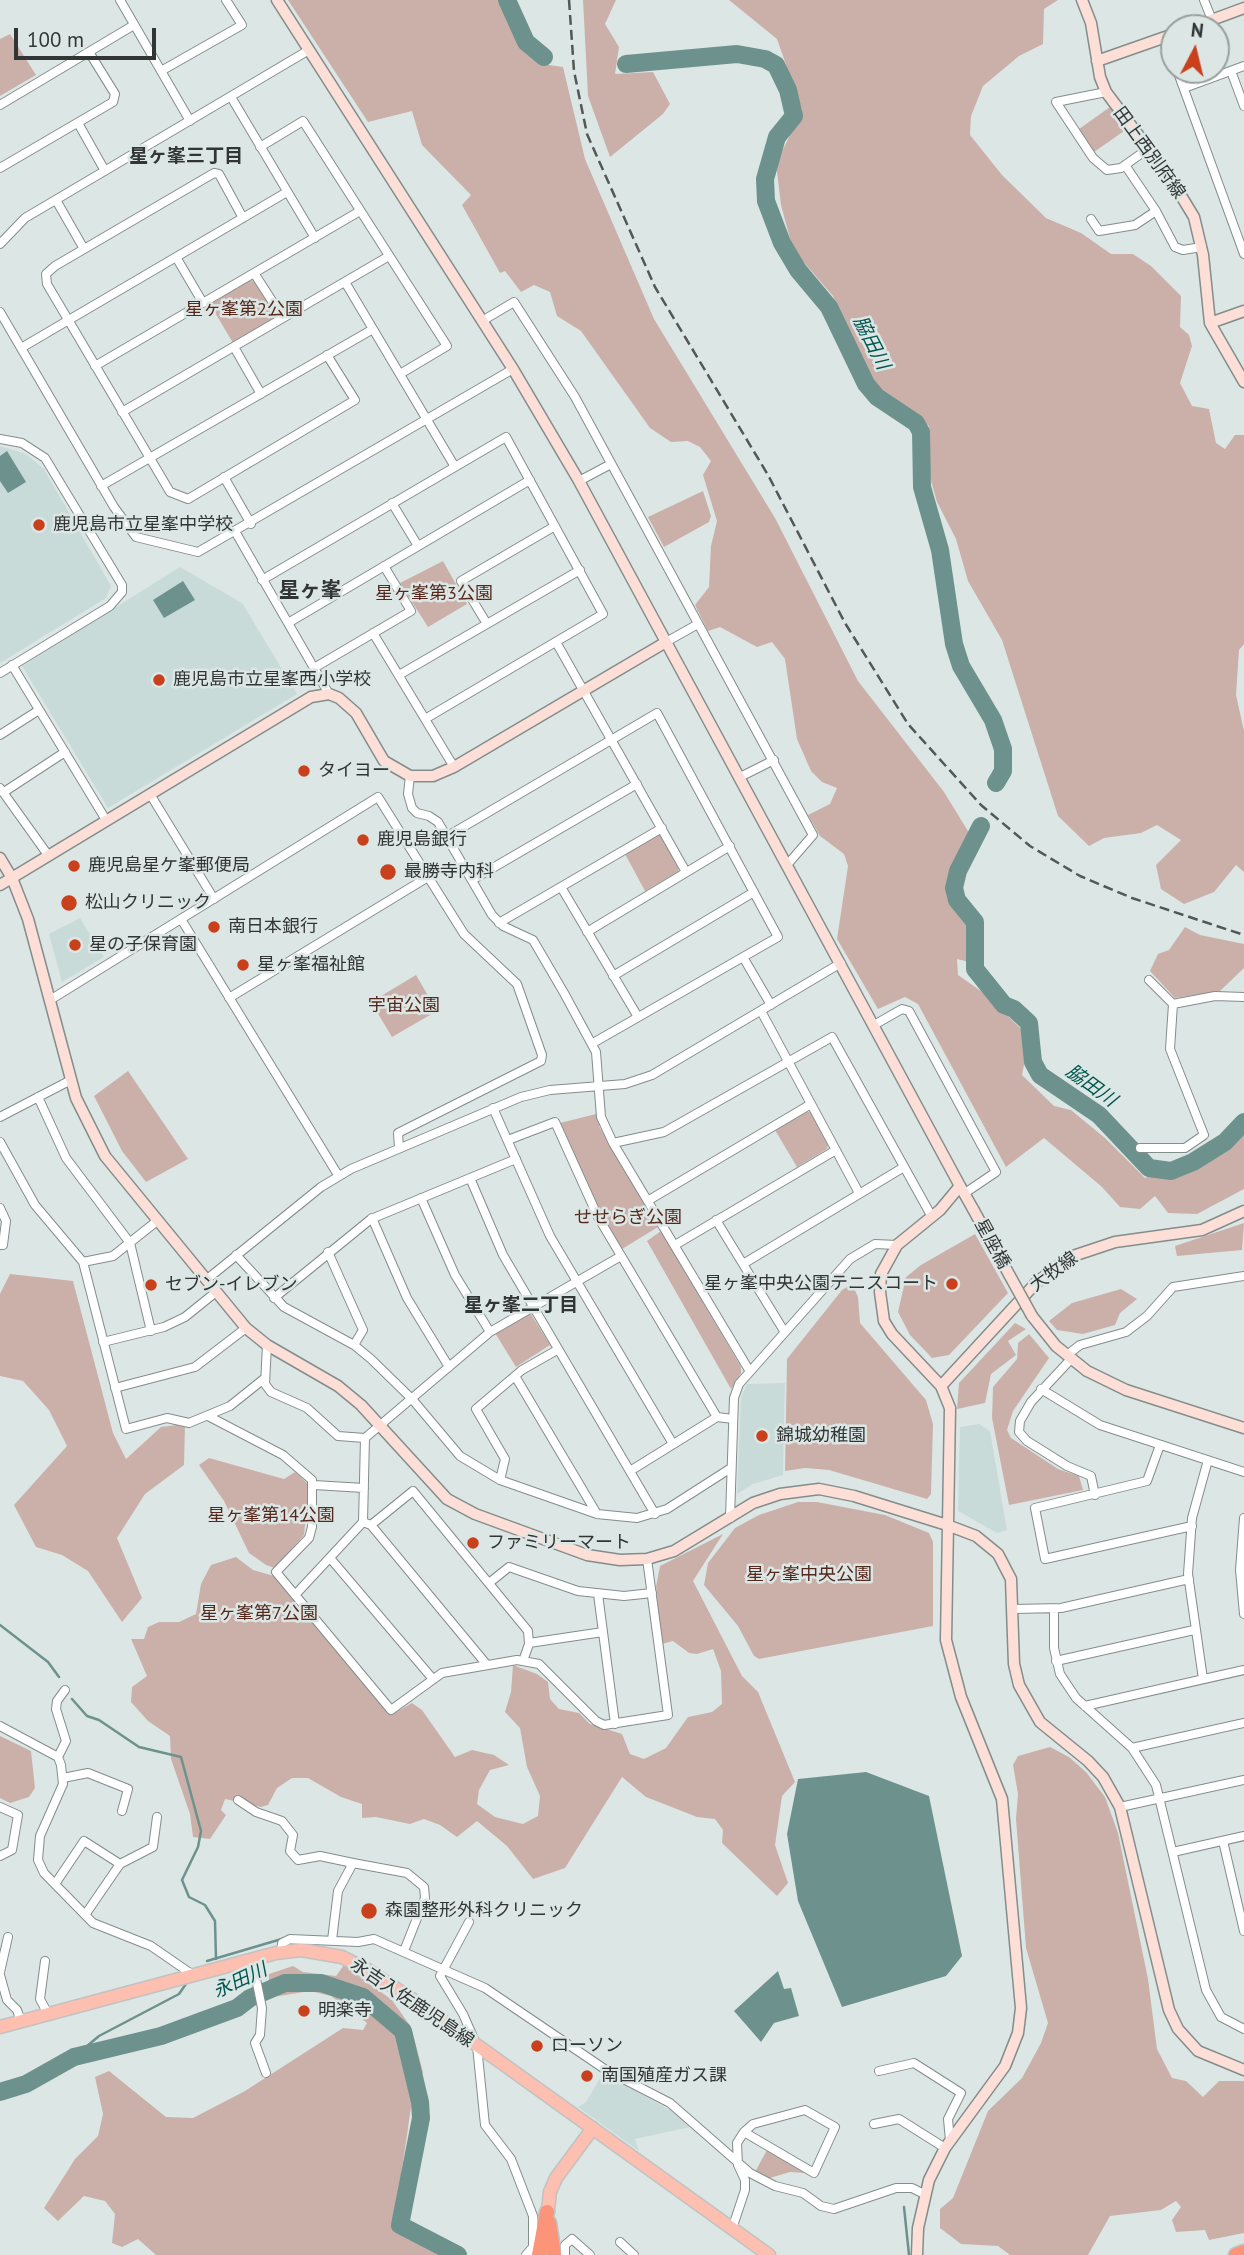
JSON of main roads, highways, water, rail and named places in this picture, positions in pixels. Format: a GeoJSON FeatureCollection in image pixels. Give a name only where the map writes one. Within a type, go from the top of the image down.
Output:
{"type":"FeatureCollection","features":[{"type":"Feature","properties":{"kind":"highway"},"geometry":{"type":"LineString","coordinates":[[539,2255],[547,2212]]}},
{"type":"Feature","properties":{"kind":"highway"},"geometry":{"type":"LineString","coordinates":[[547,2212],[554,2255]]}},
{"type":"Feature","properties":{"kind":"highway"},"geometry":{"type":"LineString","coordinates":[[1236,2255],[1244,2252]]}},
{"type":"Feature","properties":{"kind":"main road","name":"永吉入佐鹿児島線"},"geometry":{"type":"LineString","coordinates":[[0,2027],[281,1952],[320,1952],[342,1957],[368,1970],[477,2046],[769,2255]]}},
{"type":"Feature","properties":{"kind":"main road"},"geometry":{"type":"LineString","coordinates":[[546,2255],[547,2212],[556,2178],[593,2128]]}},
{"type":"Feature","properties":{"kind":"water"},"geometry":{"type":"Polygon","coordinates":[[[7,451],[26,482],[8,493],[0,481],[0,456],[7,451]]]}},
{"type":"Feature","properties":{"kind":"water"},"geometry":{"type":"Polygon","coordinates":[[[183,581],[195,600],[164,618],[153,600],[183,581]]]}},
{"type":"Feature","properties":{"kind":"water"},"geometry":{"type":"Polygon","coordinates":[[[866,1772],[929,1796],[962,1956],[946,1976],[842,2007],[798,1901],[787,1834],[798,1779],[866,1772]]]}},
{"type":"Feature","properties":{"kind":"water"},"geometry":{"type":"Polygon","coordinates":[[[778,1971],[784,1989],[791,1988],[799,2016],[774,2023],[761,2042],[734,2011],[778,1971]]]}},
{"type":"Feature","properties":{"kind":"waterway","name":"脇田川"},"geometry":{"type":"LineString","coordinates":[[507,0],[526,42],[544,57]]}},
{"type":"Feature","properties":{"kind":"waterway","name":"脇田川"},"geometry":{"type":"LineString","coordinates":[[626,64],[737,54],[765,59],[776,65],[788,90],[794,116],[777,137],[765,179],[766,201],[782,243],[798,270],[829,307],[866,384],[877,397],[916,423],[921,432],[922,487],[940,550],[954,644],[961,666],[993,720],[1003,749],[1003,771],[996,783]]}},
{"type":"Feature","properties":{"kind":"waterway","name":"脇田川"},"geometry":{"type":"LineString","coordinates":[[981,826],[958,871],[954,888],[957,900],[975,922],[975,969],[1004,1005],[1014,1009],[1029,1023],[1033,1062],[1040,1075],[1099,1115],[1149,1168],[1171,1171],[1193,1162],[1225,1142],[1244,1122]]}},
{"type":"Feature","properties":{"kind":"waterway"},"geometry":{"type":"LineString","coordinates":[[0,1625],[48,1662],[59,1677]]}},
{"type":"Feature","properties":{"kind":"waterway"},"geometry":{"type":"LineString","coordinates":[[72,1699],[87,1716],[99,1720],[139,1747],[181,1757],[201,1831],[198,1847],[182,1880],[189,1897],[205,1905],[215,1921],[216,1959]]}},
{"type":"Feature","properties":{"kind":"waterway"},"geometry":{"type":"LineString","coordinates":[[207,1961],[285,1938]]}},
{"type":"Feature","properties":{"kind":"waterway"},"geometry":{"type":"LineString","coordinates":[[74,2057],[99,2036],[179,1994],[188,1981]]}},
{"type":"Feature","properties":{"kind":"waterway","name":"永田川"},"geometry":{"type":"LineString","coordinates":[[0,2092],[26,2084],[74,2057],[161,2036],[237,2008],[250,1998],[285,1983],[321,1983],[363,1997],[403,2031],[420,2102],[421,2118],[400,2225],[458,2255]]}},
{"type":"Feature","properties":{"kind":"waterway"},"geometry":{"type":"LineString","coordinates":[[904,2207],[909,2255]]}},
{"type":"Feature","properties":{"kind":"railway"},"geometry":{"type":"LineString","coordinates":[[569,0],[574,71],[587,134],[655,287],[768,475],[845,623],[908,724],[981,805],[1030,846],[1080,876],[1132,898],[1244,935]]}},
{"type":"Feature","properties":{"kind":"place","name":"鹿児島市立星峯中学校"},"geometry":{"type":"Point","coordinates":[39,525]}},
{"type":"Feature","properties":{"kind":"place","name":"鹿児島市立星峯西小学校"},"geometry":{"type":"Point","coordinates":[159,680]}},
{"type":"Feature","properties":{"kind":"place","name":"タイヨー"},"geometry":{"type":"Point","coordinates":[304,771]}},
{"type":"Feature","properties":{"kind":"place","name":"鹿児島銀行"},"geometry":{"type":"Point","coordinates":[363,840]}},
{"type":"Feature","properties":{"kind":"place","name":"鹿児島星ケ峯郵便局"},"geometry":{"type":"Point","coordinates":[74,866]}},
{"type":"Feature","properties":{"kind":"place","name":"最勝寺内科"},"geometry":{"type":"Point","coordinates":[388,872]}},
{"type":"Feature","properties":{"kind":"place","name":"松山クリニック"},"geometry":{"type":"Point","coordinates":[69,903]}},
{"type":"Feature","properties":{"kind":"place","name":"南日本銀行"},"geometry":{"type":"Point","coordinates":[214,927]}},
{"type":"Feature","properties":{"kind":"place","name":"星の子保育園"},"geometry":{"type":"Point","coordinates":[75,945]}},
{"type":"Feature","properties":{"kind":"place","name":"星ヶ峯福祉館"},"geometry":{"type":"Point","coordinates":[243,965]}},
{"type":"Feature","properties":{"kind":"place","name":"星ヶ峯中央公園テニスコート"},"geometry":{"type":"Point","coordinates":[952,1284]}},
{"type":"Feature","properties":{"kind":"place","name":"セブン-イレブン"},"geometry":{"type":"Point","coordinates":[151,1285]}},
{"type":"Feature","properties":{"kind":"place","name":"錦城幼稚園"},"geometry":{"type":"Point","coordinates":[762,1436]}},
{"type":"Feature","properties":{"kind":"place","name":"ファミリーマート"},"geometry":{"type":"Point","coordinates":[473,1543]}},
{"type":"Feature","properties":{"kind":"place","name":"森園整形外科クリニック"},"geometry":{"type":"Point","coordinates":[369,1911]}},
{"type":"Feature","properties":{"kind":"place","name":"明楽寺"},"geometry":{"type":"Point","coordinates":[304,2011]}},
{"type":"Feature","properties":{"kind":"place","name":"ローソン"},"geometry":{"type":"Point","coordinates":[537,2046]}},
{"type":"Feature","properties":{"kind":"place","name":"南国殖産ガス課"},"geometry":{"type":"Point","coordinates":[587,2076]}},
{"type":"Feature","properties":{"kind":"district","name":"星ヶ峯三丁目"},"geometry":{"type":"Point","coordinates":[186,157]}},
{"type":"Feature","properties":{"kind":"district","name":"星ヶ峯"},"geometry":{"type":"Point","coordinates":[310,591]}},
{"type":"Feature","properties":{"kind":"district","name":"星ヶ峯二丁目"},"geometry":{"type":"Point","coordinates":[521,1306]}},
{"type":"Feature","properties":{"kind":"park label","name":"星ヶ峯第2公園"},"geometry":{"type":"Point","coordinates":[244,310]}},
{"type":"Feature","properties":{"kind":"park label","name":"星ヶ峯第3公園"},"geometry":{"type":"Point","coordinates":[434,594]}},
{"type":"Feature","properties":{"kind":"park label","name":"宇宙公園"},"geometry":{"type":"Point","coordinates":[404,1006]}},
{"type":"Feature","properties":{"kind":"park label","name":"せせらぎ公園"},"geometry":{"type":"Point","coordinates":[628,1218]}},
{"type":"Feature","properties":{"kind":"park label","name":"星ヶ峯第14公園"},"geometry":{"type":"Point","coordinates":[271,1516]}},
{"type":"Feature","properties":{"kind":"park label","name":"星ヶ峯中央公園"},"geometry":{"type":"Point","coordinates":[809,1575]}},
{"type":"Feature","properties":{"kind":"park label","name":"星ヶ峯第7公園"},"geometry":{"type":"Point","coordinates":[259,1614]}}]}
